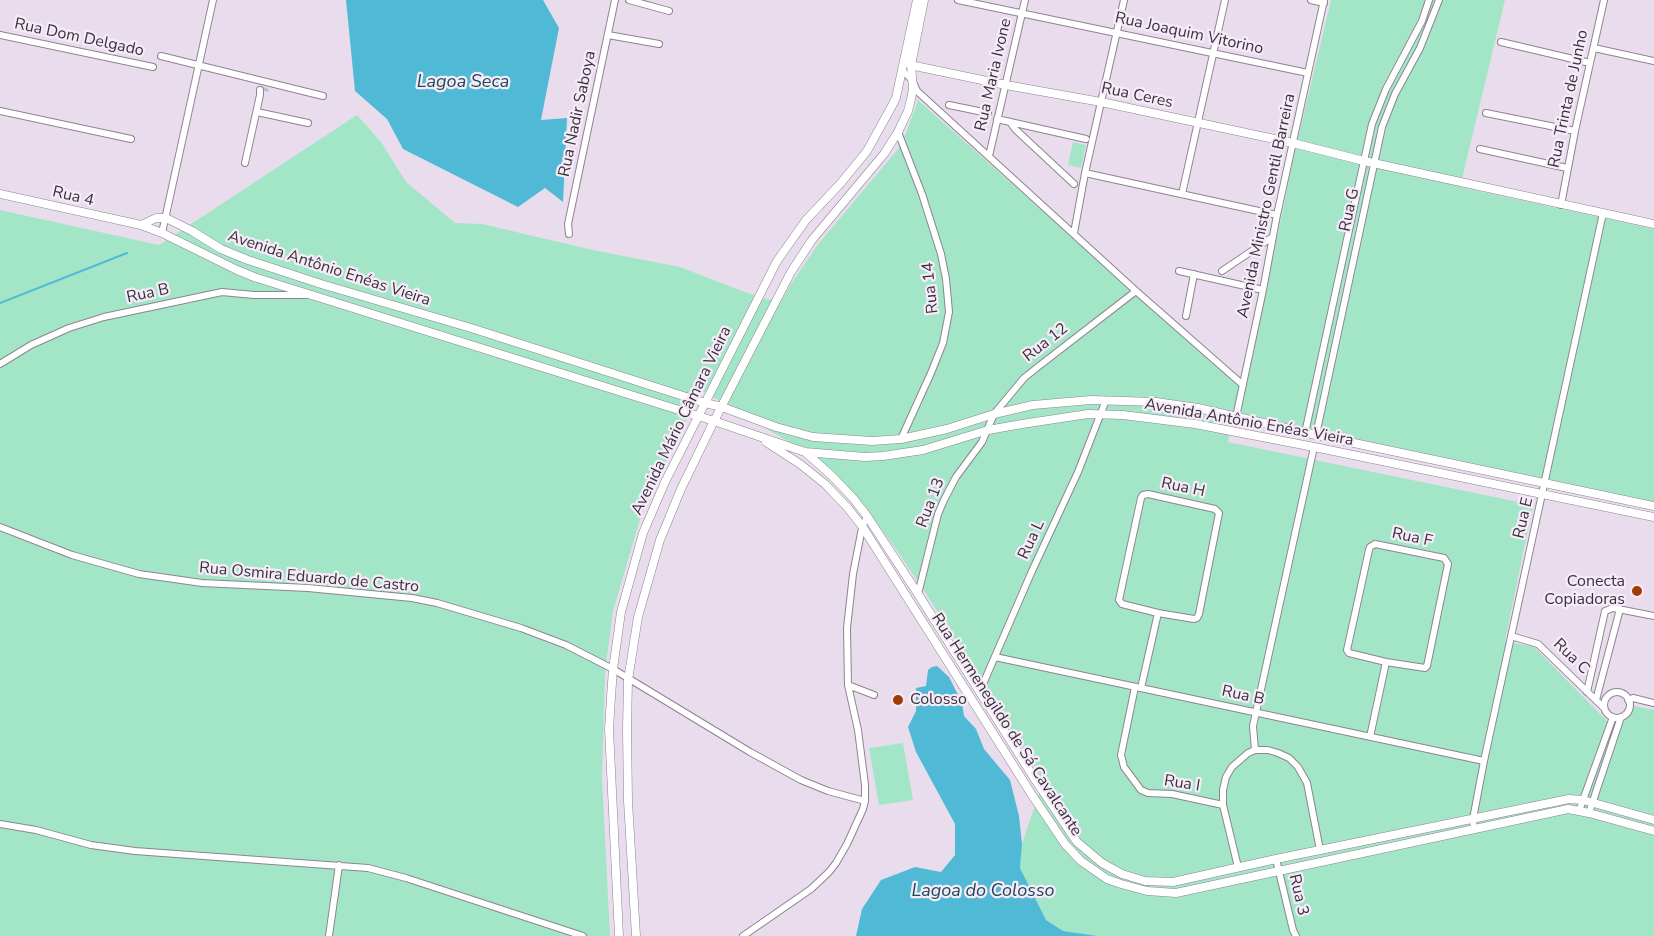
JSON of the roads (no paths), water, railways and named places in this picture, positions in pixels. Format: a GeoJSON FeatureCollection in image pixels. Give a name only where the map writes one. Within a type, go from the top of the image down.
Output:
{"type":"FeatureCollection","features":[{"type":"Feature","properties":{"kind":"street"},"geometry":{"type":"LineString","coordinates":[[162,233],[213,0]]}},
{"type":"Feature","properties":{"kind":"street","name":"Rua Nadir Saboya"},"geometry":{"type":"LineString","coordinates":[[569,234],[568,224],[615,0]]}},
{"type":"Feature","properties":{"kind":"street"},"geometry":{"type":"LineString","coordinates":[[629,0],[669,11]]}},
{"type":"Feature","properties":{"kind":"street"},"geometry":{"type":"LineString","coordinates":[[907,62],[917,0]]}},
{"type":"Feature","properties":{"kind":"street"},"geometry":{"type":"LineString","coordinates":[[907,62],[924,0]]}},
{"type":"Feature","properties":{"kind":"street","name":"Rua Joaquim Vitorino"},"geometry":{"type":"LineString","coordinates":[[958,0],[1308,72]]}},
{"type":"Feature","properties":{"kind":"street","name":"Rua Maria Ivone"},"geometry":{"type":"LineString","coordinates":[[989,156],[994,115],[1006,85],[1025,0]]}},
{"type":"Feature","properties":{"kind":"street"},"geometry":{"type":"LineString","coordinates":[[1074,233],[1085,173],[1124,0]]}},
{"type":"Feature","properties":{"kind":"street"},"geometry":{"type":"LineString","coordinates":[[1182,194],[1225,0]]}},
{"type":"Feature","properties":{"kind":"street"},"geometry":{"type":"LineString","coordinates":[[1311,0],[1324,1]]}},
{"type":"Feature","properties":{"kind":"street","name":"Rua G"},"geometry":{"type":"LineString","coordinates":[[1305,432],[1372,124],[1386,89],[1422,21],[1429,0]]}},
{"type":"Feature","properties":{"kind":"street","name":"Rua G"},"geometry":{"type":"LineString","coordinates":[[1316,435],[1382,127],[1395,94],[1420,48],[1439,0]]}},
{"type":"Feature","properties":{"kind":"street","name":"Rua Trinta de Junho"},"geometry":{"type":"LineString","coordinates":[[1561,205],[1604,0]]}},
{"type":"Feature","properties":{"kind":"street","name":"Avenida Ministro Gentil Barreira"},"geometry":{"type":"LineString","coordinates":[[1236,417],[1272,237],[1324,1]]}},
{"type":"Feature","properties":{"kind":"street","name":"Rua Dom Delgado"},"geometry":{"type":"LineString","coordinates":[[0,35],[153,67]]}},
{"type":"Feature","properties":{"kind":"street"},"geometry":{"type":"LineString","coordinates":[[608,35],[659,44]]}},
{"type":"Feature","properties":{"kind":"street"},"geometry":{"type":"LineString","coordinates":[[1501,42],[1590,63]]}},
{"type":"Feature","properties":{"kind":"street"},"geometry":{"type":"LineString","coordinates":[[1594,48],[1654,61]]}},
{"type":"Feature","properties":{"kind":"street","name":"Rua Dom Delgado"},"geometry":{"type":"LineString","coordinates":[[161,56],[199,65],[263,88],[323,96]]}},
{"type":"Feature","properties":{"kind":"street","name":"Avenida Mário Câmara Vieira"},"geometry":{"type":"LineString","coordinates":[[619,936],[609,729],[613,669],[621,612],[643,533],[665,482],[777,261],[806,220],[867,151],[896,98],[902,70],[907,62]]}},
{"type":"Feature","properties":{"kind":"street","name":"Avenida Mário Câmara Vieira"},"geometry":{"type":"LineString","coordinates":[[636,936],[628,801],[628,680],[638,617],[660,540],[681,489],[714,421],[791,272],[812,240],[884,154],[898,132],[911,99],[912,80],[907,62]]}},
{"type":"Feature","properties":{"kind":"street","name":"Rua Ceres"},"geometry":{"type":"LineString","coordinates":[[907,62],[1006,85],[1101,102],[1293,143],[1364,161],[1654,224]]}},
{"type":"Feature","properties":{"kind":"street"},"geometry":{"type":"LineString","coordinates":[[902,70],[912,80],[917,91],[1136,291],[1243,385]]}},
{"type":"Feature","properties":{"kind":"street"},"geometry":{"type":"LineString","coordinates":[[245,163],[263,88]]}},
{"type":"Feature","properties":{"kind":"street"},"geometry":{"type":"LineString","coordinates":[[950,105],[994,115],[1009,122],[1086,139]]}},
{"type":"Feature","properties":{"kind":"street"},"geometry":{"type":"LineString","coordinates":[[0,111],[131,139]]}},
{"type":"Feature","properties":{"kind":"street"},"geometry":{"type":"LineString","coordinates":[[257,112],[308,123]]}},
{"type":"Feature","properties":{"kind":"street"},"geometry":{"type":"LineString","coordinates":[[1486,113],[1575,131]]}},
{"type":"Feature","properties":{"kind":"street"},"geometry":{"type":"LineString","coordinates":[[1009,122],[1074,184]]}},
{"type":"Feature","properties":{"kind":"street","name":"Rua 14"},"geometry":{"type":"LineString","coordinates":[[898,132],[922,194],[941,254],[949,312],[943,343],[901,439]]}},
{"type":"Feature","properties":{"kind":"street"},"geometry":{"type":"LineString","coordinates":[[1480,149],[1567,168]]}},
{"type":"Feature","properties":{"kind":"street"},"geometry":{"type":"LineString","coordinates":[[1085,173],[1277,215]]}},
{"type":"Feature","properties":{"kind":"street","name":"Rua 4"},"geometry":{"type":"LineString","coordinates":[[0,194],[141,225]]}},
{"type":"Feature","properties":{"kind":"street","name":"Rua E"},"geometry":{"type":"LineString","coordinates":[[1474,829],[1473,819],[1484,761],[1603,213]]}},
{"type":"Feature","properties":{"kind":"street"},"geometry":{"type":"LineString","coordinates":[[141,225],[151,220],[166,218]]}},
{"type":"Feature","properties":{"kind":"street","name":"Avenida Antônio Enéas Vieira"},"geometry":{"type":"LineString","coordinates":[[166,218],[221,249],[248,260],[813,437],[872,441],[901,439],[1033,405],[1072,401],[1106,400],[1167,404],[1198,408],[1654,506]]}},
{"type":"Feature","properties":{"kind":"street","name":"Avenida Antônio Enéas Vieira"},"geometry":{"type":"LineString","coordinates":[[141,225],[237,270],[755,434],[805,452],[865,457],[896,455],[923,450],[988,430],[1054,419],[1101,414],[1144,417],[1195,424],[1314,447],[1654,517]]}},
{"type":"Feature","properties":{"kind":"street"},"geometry":{"type":"LineString","coordinates":[[1222,271],[1272,237]]}},
{"type":"Feature","properties":{"kind":"street"},"geometry":{"type":"LineString","coordinates":[[1179,271],[1263,290]]}},
{"type":"Feature","properties":{"kind":"street"},"geometry":{"type":"LineString","coordinates":[[1186,316],[1194,274]]}},
{"type":"Feature","properties":{"kind":"street","name":"Rua 12"},"geometry":{"type":"LineString","coordinates":[[988,430],[994,414],[1024,378],[1136,291]]}},
{"type":"Feature","properties":{"kind":"street","name":"Rua B"},"geometry":{"type":"LineString","coordinates":[[0,364],[30,345],[69,328],[104,317],[222,292],[254,295],[312,295]]}},
{"type":"Feature","properties":{"kind":"street","name":"Rua L"},"geometry":{"type":"LineString","coordinates":[[980,691],[1078,472],[1106,400]]}},
{"type":"Feature","properties":{"kind":"street","name":"Rua 13"},"geometry":{"type":"LineString","coordinates":[[918,594],[938,514],[956,477],[988,430]]}},
{"type":"Feature","properties":{"kind":"street","name":"Rua Hermenegildo de Sá Cavalcante"},"geometry":{"type":"LineString","coordinates":[[755,434],[800,464],[825,484],[847,507],[862,526],[1065,844],[1081,861],[1107,879],[1148,891],[1169,894],[1562,810],[1589,813],[1654,831]]}},
{"type":"Feature","properties":{"kind":"street"},"geometry":{"type":"LineString","coordinates":[[1255,750],[1253,730],[1314,447]]}},
{"type":"Feature","properties":{"kind":"street","name":"Rua Hermenegildo de Sá Cavalcante"},"geometry":{"type":"LineString","coordinates":[[805,452],[831,475],[867,516],[1035,781],[1077,842],[1102,863],[1137,879],[1167,882],[1569,799],[1592,802],[1654,820]]}},
{"type":"Feature","properties":{"kind":"street","name":"Rua H"},"geometry":{"type":"LineString","coordinates":[[1145,495],[1215,509],[1219,516],[1197,618],[1158,613],[1122,604],[1119,600],[1141,498],[1145,495]]}},
{"type":"Feature","properties":{"kind":"street"},"geometry":{"type":"LineString","coordinates":[[743,936],[811,889],[829,872],[853,833],[865,801],[858,730],[848,685],[847,628],[862,526],[867,516]]}},
{"type":"Feature","properties":{"kind":"street","name":"Rua Osmira Eduardo de Castro"},"geometry":{"type":"LineString","coordinates":[[0,527],[72,555],[139,574],[202,583],[308,588],[392,596],[437,603],[489,618],[566,645],[613,669],[628,680],[801,780],[828,791],[865,801]]}},
{"type":"Feature","properties":{"kind":"street","name":"Rua F"},"geometry":{"type":"LineString","coordinates":[[1377,544],[1444,558],[1448,566],[1427,666],[1422,668],[1386,662],[1350,653],[1347,650],[1370,548],[1377,544]]}},
{"type":"Feature","properties":{"kind":"street"},"geometry":{"type":"LineString","coordinates":[[1596,700],[1620,609]]}},
{"type":"Feature","properties":{"kind":"street"},"geometry":{"type":"LineString","coordinates":[[1587,692],[1606,610],[1620,609],[1654,616]]}},
{"type":"Feature","properties":{"kind":"street"},"geometry":{"type":"LineString","coordinates":[[1138,687],[1158,613]]}},
{"type":"Feature","properties":{"kind":"street","name":"Rua C"},"geometry":{"type":"LineString","coordinates":[[1511,636],[1538,644],[1604,708]]}},
{"type":"Feature","properties":{"kind":"street","name":"Rua B"},"geometry":{"type":"LineString","coordinates":[[995,657],[1484,761]]}},
{"type":"Feature","properties":{"kind":"street"},"geometry":{"type":"LineString","coordinates":[[1370,737],[1386,662]]}},
{"type":"Feature","properties":{"kind":"street"},"geometry":{"type":"LineString","coordinates":[[1600,684],[1604,689],[1612,693],[1623,694],[1629,700],[1628,712],[1621,717],[1613,717],[1604,708],[1605,700],[1612,693]]}},
{"type":"Feature","properties":{"kind":"street"},"geometry":{"type":"LineString","coordinates":[[848,685],[874,694]]}},
{"type":"Feature","properties":{"kind":"street","name":"Rua I"},"geometry":{"type":"LineString","coordinates":[[1138,687],[1121,755],[1124,767],[1141,790],[1148,793],[1172,794],[1223,805]]}},
{"type":"Feature","properties":{"kind":"street"},"geometry":{"type":"LineString","coordinates":[[1629,700],[1633,698],[1654,703]]}},
{"type":"Feature","properties":{"kind":"street"},"geometry":{"type":"LineString","coordinates":[[1579,811],[1613,717]]}},
{"type":"Feature","properties":{"kind":"street"},"geometry":{"type":"LineString","coordinates":[[1589,813],[1621,717]]}},
{"type":"Feature","properties":{"kind":"street"},"geometry":{"type":"LineString","coordinates":[[1238,867],[1223,805],[1224,782],[1230,770],[1248,753],[1255,750],[1278,753],[1289,758],[1298,767],[1307,783],[1320,850]]}},
{"type":"Feature","properties":{"kind":"street"},"geometry":{"type":"LineString","coordinates":[[0,824],[36,830],[91,845],[135,851],[368,868],[406,878],[583,936]]}},
{"type":"Feature","properties":{"kind":"street","name":"Rua 3"},"geometry":{"type":"LineString","coordinates":[[1276,859],[1296,936]]}},
{"type":"Feature","properties":{"kind":"street"},"geometry":{"type":"LineString","coordinates":[[329,936],[339,866]]}},
{"type":"Feature","properties":{"kind":"water","name":"Lagoa Seca"},"geometry":{"type":"Polygon","coordinates":[[[346,0],[543,0],[559,28],[541,120],[567,118],[563,202],[545,188],[518,207],[403,149],[387,119],[355,91],[346,0]]]}},
{"type":"Feature","properties":{"kind":"water","name":"Lagoa do Colosso"},"geometry":{"type":"Polygon","coordinates":[[[937,666],[949,677],[962,703],[964,716],[976,729],[984,749],[1010,780],[1019,816],[1022,844],[1020,868],[1046,920],[1063,931],[1098,936],[856,936],[862,909],[881,880],[915,867],[941,872],[955,855],[955,824],[916,752],[908,727],[916,711],[916,688],[926,686],[928,670],[937,666]]]}},
{"type":"Feature","properties":{"kind":"waterway"},"geometry":{"type":"LineString","coordinates":[[0,303],[127,253]]}},
{"type":"Feature","properties":{"kind":"place","name":"Conecta Copiadoras"},"geometry":{"type":"Point","coordinates":[1637,591]}},
{"type":"Feature","properties":{"kind":"place","name":"Colosso"},"geometry":{"type":"Point","coordinates":[898,700]}}]}
